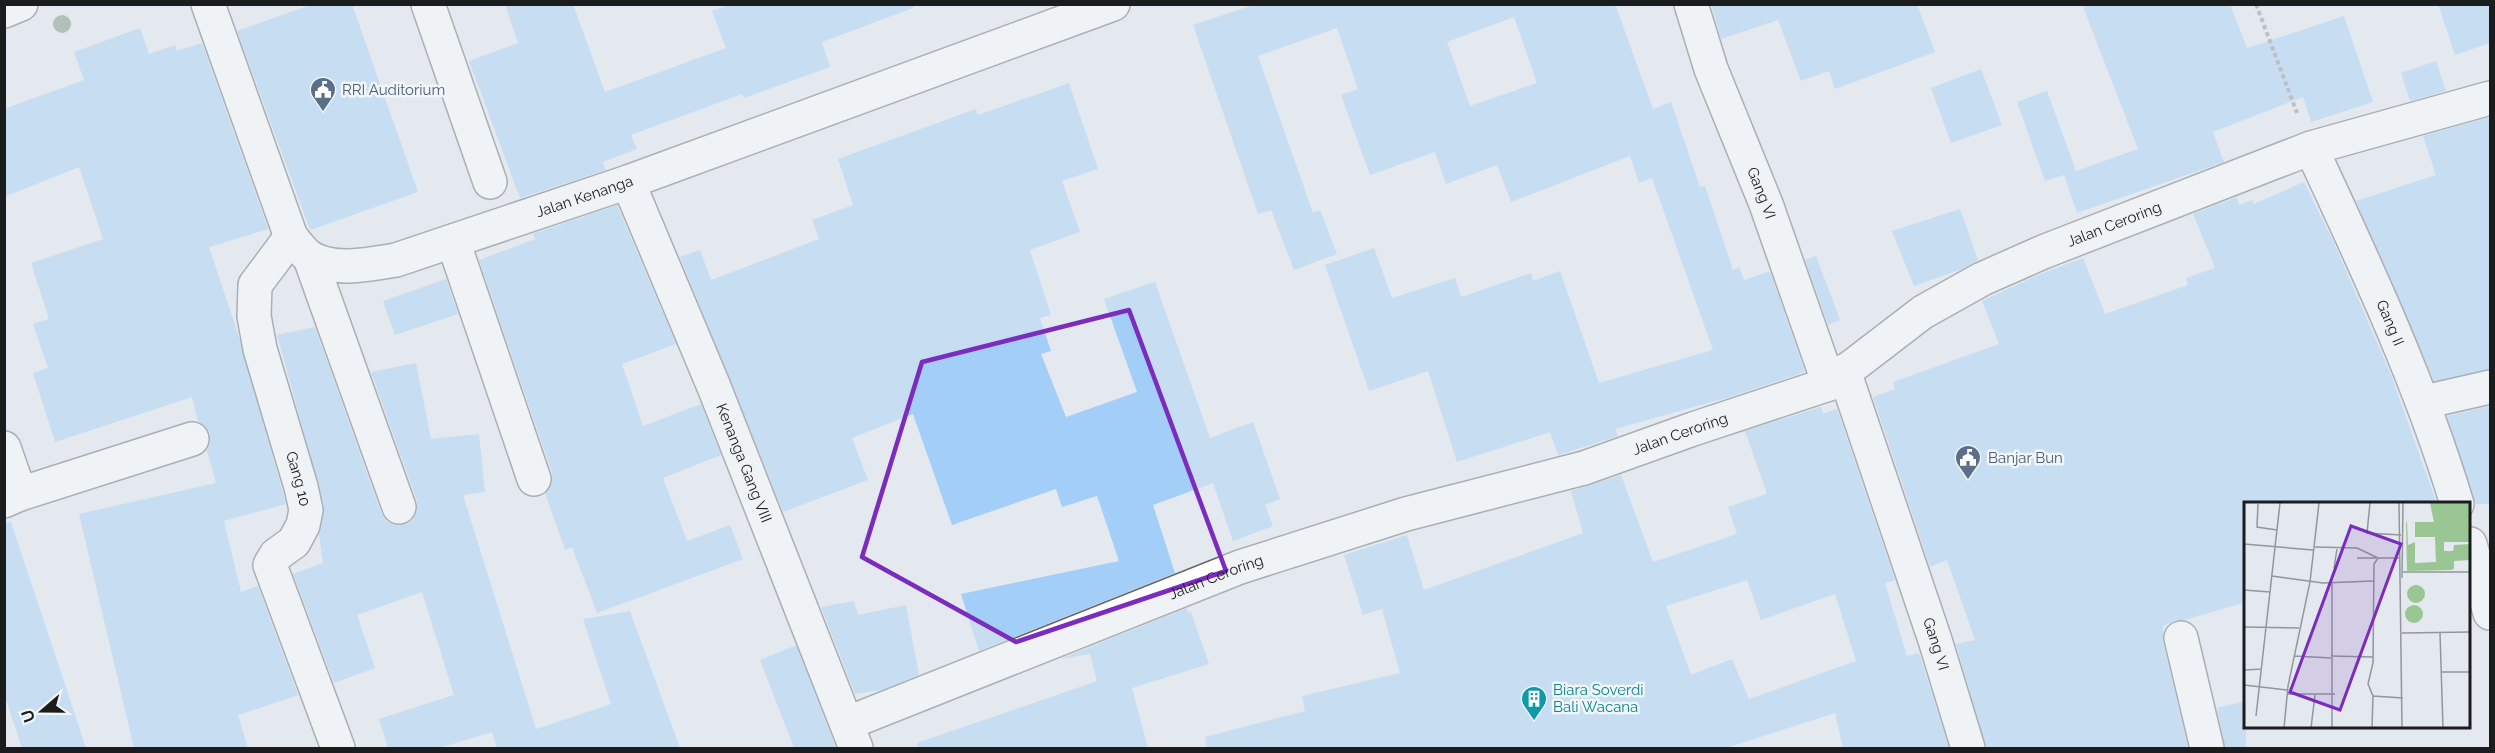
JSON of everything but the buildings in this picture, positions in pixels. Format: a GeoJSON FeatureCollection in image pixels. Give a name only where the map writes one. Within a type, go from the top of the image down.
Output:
{"type":"FeatureCollection","features":[{"type":"Feature","properties":{"kind":"street"},"geometry":{"type":"LineString","coordinates":[[4,11],[21,4]]}},
{"type":"Feature","properties":{"kind":"street"},"geometry":{"type":"LineString","coordinates":[[208,4],[399,507]]}},
{"type":"Feature","properties":{"kind":"street"},"geometry":{"type":"LineString","coordinates":[[428,4],[490,182]]}},
{"type":"Feature","properties":{"kind":"street","name":"Jalan Kenanga"},"geometry":{"type":"LineString","coordinates":[[301,248],[330,264],[363,265],[396,260],[628,182],[1113,4]]}},
{"type":"Feature","properties":{"kind":"street","name":"Gang VI"},"geometry":{"type":"LineString","coordinates":[[1691,4],[1711,69],[1837,377],[1935,640],[1968,748]]}},
{"type":"Feature","properties":{"kind":"street","name":"Jalan Ceroring"},"geometry":{"type":"LineString","coordinates":[[852,736],[1240,567],[1406,514],[1584,468],[1837,377],[1923,312],[1982,279],[2043,252],[2311,148],[2490,98]]}},
{"type":"Feature","properties":{"kind":"street","name":"Gang II"},"geometry":{"type":"LineString","coordinates":[[2311,148],[2370,274],[2424,402],[2456,502]]}},
{"type":"Feature","properties":{"kind":"street","name":"Kenanga Gang VIII"},"geometry":{"type":"LineString","coordinates":[[628,182],[714,387],[852,736]]}},
{"type":"Feature","properties":{"kind":"street"},"geometry":{"type":"LineString","coordinates":[[453,241],[534,479]]}},
{"type":"Feature","properties":{"kind":"street","name":"Gang 10"},"geometry":{"type":"LineString","coordinates":[[301,248],[255,285],[254,316],[260,349],[306,510],[303,525],[294,542],[276,555],[270,565],[338,748]]}},
{"type":"Feature","properties":{"kind":"street"},"geometry":{"type":"LineString","coordinates":[[2424,402],[2490,387]]}},
{"type":"Feature","properties":{"kind":"street"},"geometry":{"type":"LineString","coordinates":[[4,448],[12,498],[192,439]]}},
{"type":"Feature","properties":{"kind":"street"},"geometry":{"type":"LineString","coordinates":[[2471,551],[2490,613]]}},
{"type":"Feature","properties":{"kind":"street"},"geometry":{"type":"LineString","coordinates":[[2181,638],[2207,748]]}},
{"type":"Feature","properties":{"kind":"path"},"geometry":{"type":"LineString","coordinates":[[2256,4],[2311,148]]}},
{"type":"Feature","properties":{"kind":"highlighted area"},"geometry":{"type":"Polygon","coordinates":[[[1129,310],[1226,571],[1016,642],[862,557],[922,362],[1129,310]]]}},
{"type":"Feature","properties":{"kind":"place","name":"RRI Auditorium"},"geometry":{"type":"Point","coordinates":[323,113]}},
{"type":"Feature","properties":{"kind":"place","name":"Banjar Bun"},"geometry":{"type":"Point","coordinates":[1968,481]}},
{"type":"Feature","properties":{"kind":"place","name":"Biara Soverdi Bali Wacana"},"geometry":{"type":"Point","coordinates":[1534,722]}}]}
